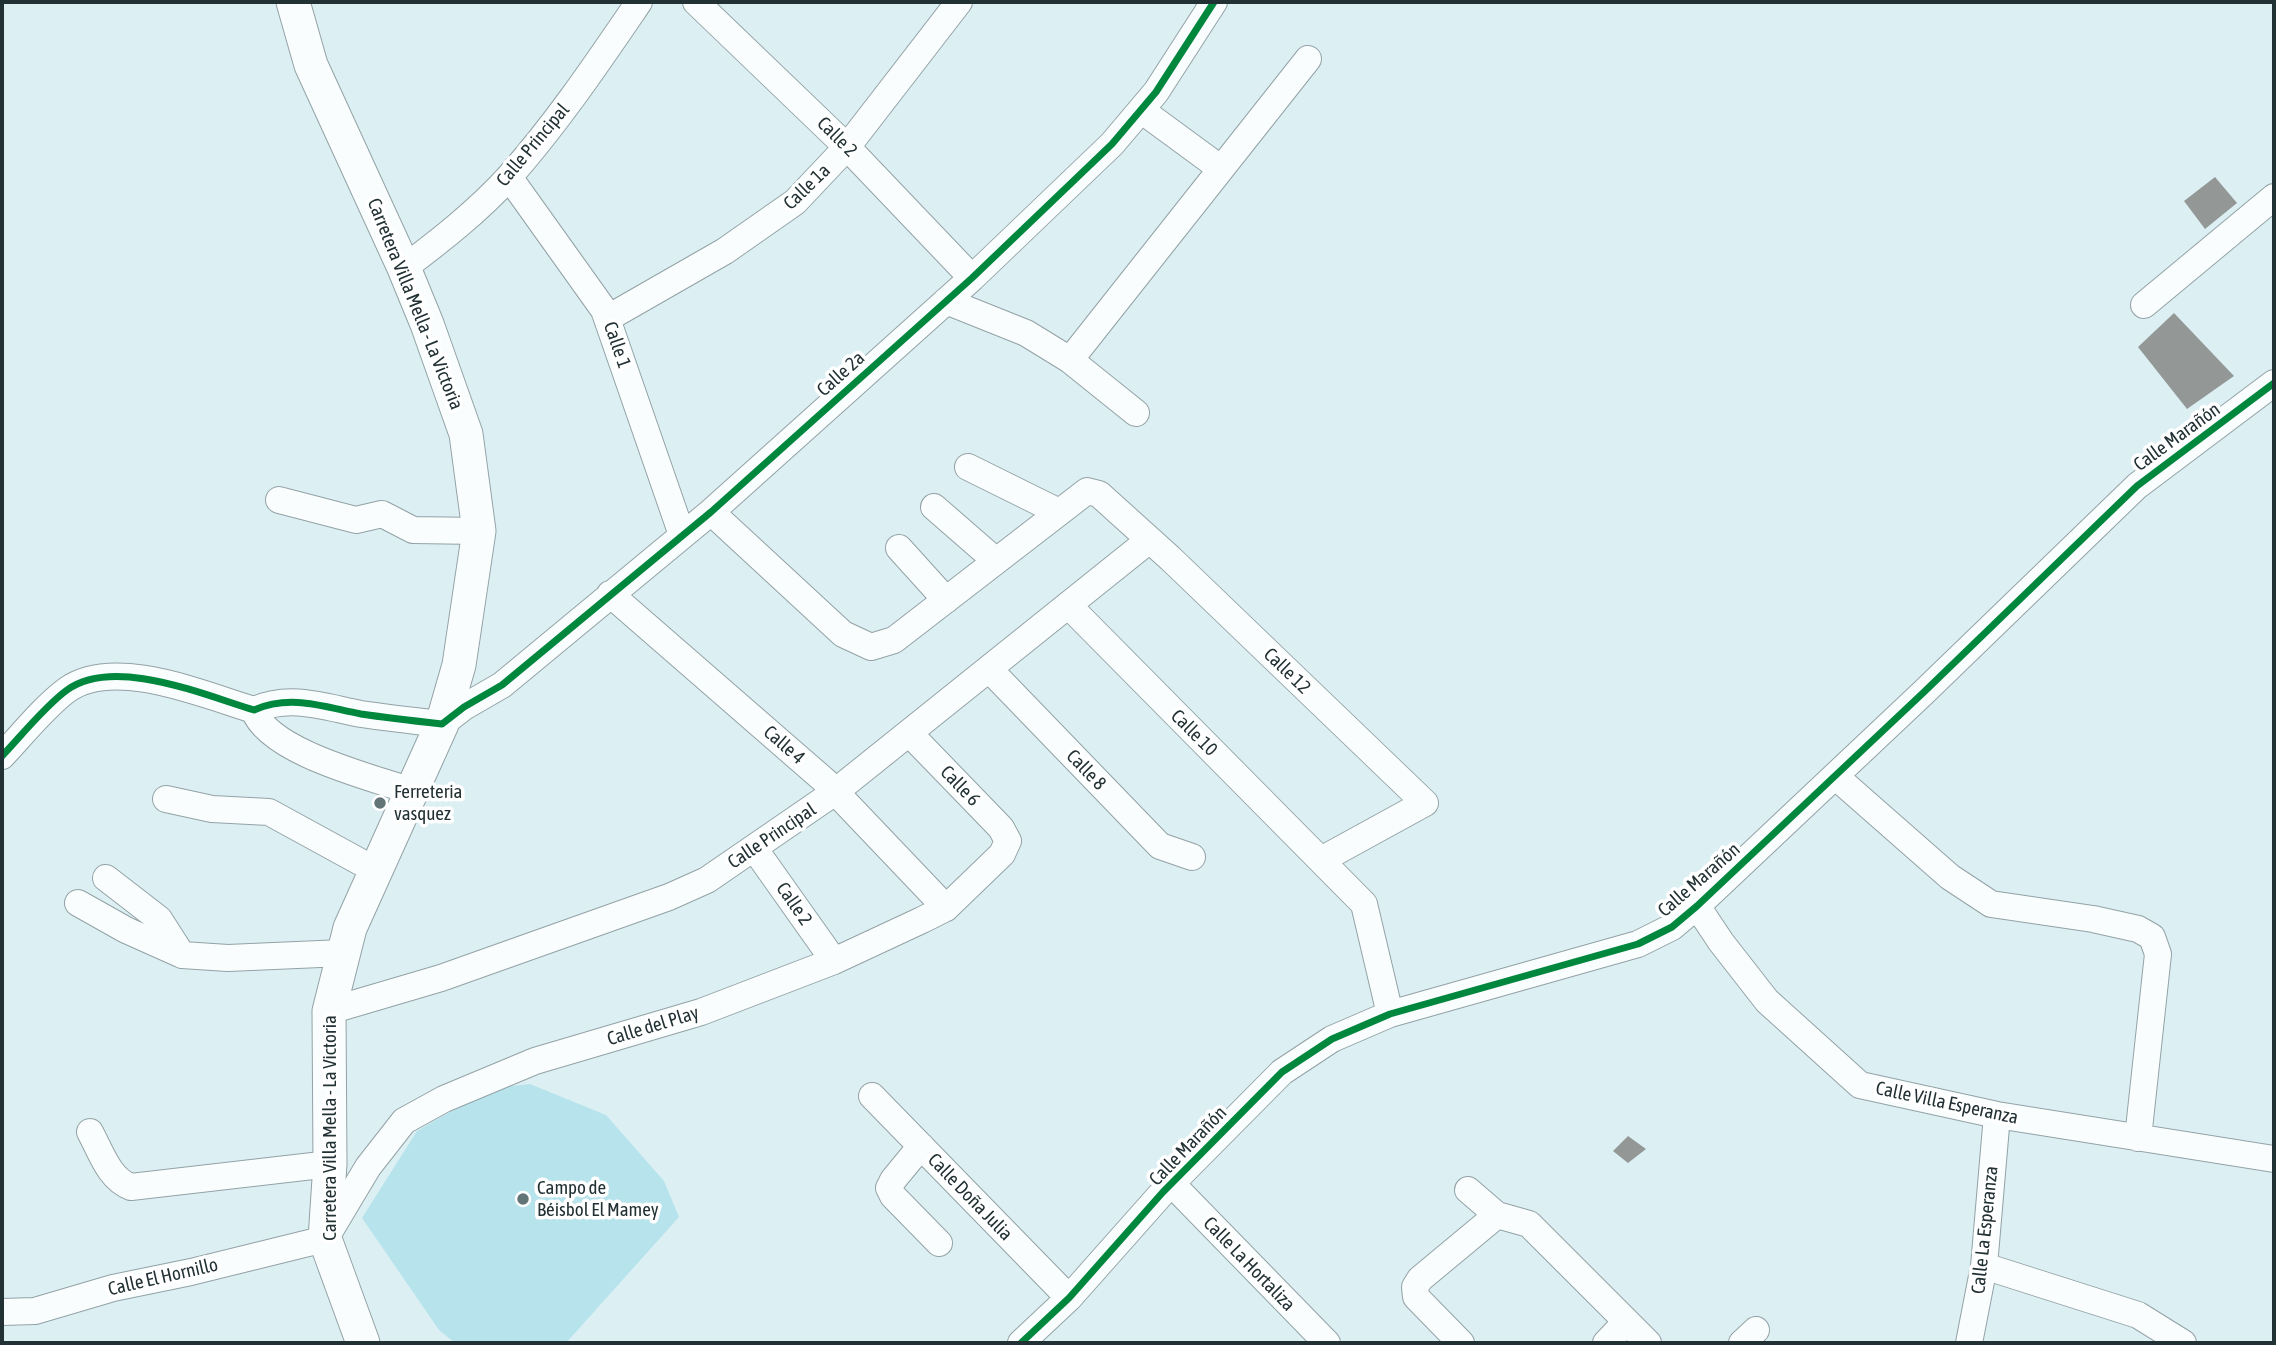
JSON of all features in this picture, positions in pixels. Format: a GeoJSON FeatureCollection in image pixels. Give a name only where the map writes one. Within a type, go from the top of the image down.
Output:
{"type":"FeatureCollection","features":[{"type":"Feature","properties":{"kind":"main road","name":"Carretera Villa Mella - La Victoria"},"geometry":{"type":"LineString","coordinates":[[293,2],[311,65],[404,268],[466,434],[479,531],[459,665],[442,724],[350,928],[329,1011],[330,1164],[325,1239],[363,1343]]}},
{"type":"Feature","properties":{"kind":"street","name":"Calle Principal"},"geometry":{"type":"LineString","coordinates":[[404,268],[451,233],[509,177],[568,104],[639,2]]}},
{"type":"Feature","properties":{"kind":"street","name":"Calle 2"},"geometry":{"type":"LineString","coordinates":[[696,2],[847,147],[972,278]]}},
{"type":"Feature","properties":{"kind":"street","name":"Calle 1a"},"geometry":{"type":"LineString","coordinates":[[608,318],[725,251],[794,202],[847,147],[959,2]]}},
{"type":"Feature","properties":{"kind":"street","name":"Calle 2a"},"geometry":{"type":"LineString","coordinates":[[442,724],[464,707],[502,685],[711,512],[972,278],[1112,144],[1163,82],[1214,2]]}},
{"type":"Feature","properties":{"kind":"street"},"geometry":{"type":"LineString","coordinates":[[1070,360],[1308,59]]}},
{"type":"Feature","properties":{"kind":"street"},"geometry":{"type":"LineString","coordinates":[[1141,110],[1220,168]]}},
{"type":"Feature","properties":{"kind":"street","name":"Calle 1"},"geometry":{"type":"LineString","coordinates":[[509,177],[608,318],[682,535]]}},
{"type":"Feature","properties":{"kind":"street"},"geometry":{"type":"LineString","coordinates":[[2144,305],[2274,197]]}},
{"type":"Feature","properties":{"kind":"street"},"geometry":{"type":"LineString","coordinates":[[946,301],[1026,333],[1070,360],[1136,414]]}},
{"type":"Feature","properties":{"kind":"street","name":"Calle Marañón"},"geometry":{"type":"LineString","coordinates":[[1021,1343],[1069,1298],[1172,1184],[1282,1072],[1332,1039],[1390,1014],[1638,944],[1672,927],[1835,776],[2137,486],[2274,383]]}},
{"type":"Feature","properties":{"kind":"street"},"geometry":{"type":"LineString","coordinates":[[711,512],[842,634],[872,647],[894,640],[1059,512],[968,467]]}},
{"type":"Feature","properties":{"kind":"street","name":"Calle 12"},"geometry":{"type":"LineString","coordinates":[[1059,512],[1087,491],[1099,494],[1425,803],[1321,860]]}},
{"type":"Feature","properties":{"kind":"street"},"geometry":{"type":"LineString","coordinates":[[279,500],[356,520],[382,514],[413,530],[479,531]]}},
{"type":"Feature","properties":{"kind":"street"},"geometry":{"type":"LineString","coordinates":[[934,507],[996,561]]}},
{"type":"Feature","properties":{"kind":"street","name":"Calle Principal"},"geometry":{"type":"LineString","coordinates":[[329,1011],[441,978],[669,897],[707,880],[835,792],[1148,541]]}},
{"type":"Feature","properties":{"kind":"street"},"geometry":{"type":"LineString","coordinates":[[899,548],[946,600]]}},
{"type":"Feature","properties":{"kind":"street","name":"Calle 4"},"geometry":{"type":"LineString","coordinates":[[610,594],[835,792],[946,908]]}},
{"type":"Feature","properties":{"kind":"street","name":"Calle 10"},"geometry":{"type":"LineString","coordinates":[[1068,605],[1364,904],[1390,1014]]}},
{"type":"Feature","properties":{"kind":"street","name":"Calle 8"},"geometry":{"type":"LineString","coordinates":[[989,669],[1160,846],[1192,858]]}},
{"type":"Feature","properties":{"kind":"street"},"geometry":{"type":"LineString","coordinates":[[2,755],[67,690],[85,681],[103,678],[144,678],[254,710],[269,703],[312,702],[356,713],[442,724]]}},
{"type":"Feature","properties":{"kind":"street"},"geometry":{"type":"LineString","coordinates":[[254,710],[258,722],[288,746],[411,791]]}},
{"type":"Feature","properties":{"kind":"street","name":"Calle 6"},"geometry":{"type":"LineString","coordinates":[[909,733],[1001,828],[1007,841]]}},
{"type":"Feature","properties":{"kind":"street"},"geometry":{"type":"LineString","coordinates":[[1835,776],[1950,877],[1991,904],[2093,919],[2138,929],[2152,937],[2158,954],[2138,1138]]}},
{"type":"Feature","properties":{"kind":"street"},"geometry":{"type":"LineString","coordinates":[[166,799],[212,809],[270,812],[375,870]]}},
{"type":"Feature","properties":{"kind":"street","name":"Calle del Play"},"geometry":{"type":"LineString","coordinates":[[325,1239],[368,1167],[404,1121],[444,1099],[535,1061],[701,1012],[834,961],[946,908],[1002,854],[1007,841]]}},
{"type":"Feature","properties":{"kind":"street","name":"Calle 2"},"geometry":{"type":"LineString","coordinates":[[754,848],[834,961]]}},
{"type":"Feature","properties":{"kind":"street"},"geometry":{"type":"LineString","coordinates":[[106,878],[159,919],[182,955]]}},
{"type":"Feature","properties":{"kind":"street"},"geometry":{"type":"LineString","coordinates":[[78,903],[126,930],[182,955],[228,958],[343,953]]}},
{"type":"Feature","properties":{"kind":"street","name":"Calle Villa Esperanza"},"geometry":{"type":"LineString","coordinates":[[1697,906],[1720,942],[1767,1001],[1860,1085],[1997,1115],[2274,1159]]}},
{"type":"Feature","properties":{"kind":"street","name":"Calle Doña Julia"},"geometry":{"type":"LineString","coordinates":[[872,1096],[1069,1298]]}},
{"type":"Feature","properties":{"kind":"street","name":"Calle La Esperanza"},"geometry":{"type":"LineString","coordinates":[[1969,1343],[1984,1266],[1997,1115]]}},
{"type":"Feature","properties":{"kind":"street"},"geometry":{"type":"LineString","coordinates":[[90,1132],[113,1175],[131,1187],[330,1164]]}},
{"type":"Feature","properties":{"kind":"street"},"geometry":{"type":"LineString","coordinates":[[921,1146],[889,1188],[893,1196],[939,1243]]}},
{"type":"Feature","properties":{"kind":"street","name":"Calle La Hortaliza"},"geometry":{"type":"LineString","coordinates":[[1172,1184],[1326,1343]]}},
{"type":"Feature","properties":{"kind":"street"},"geometry":{"type":"LineString","coordinates":[[1468,1190],[1497,1214],[1529,1224],[1648,1343]]}},
{"type":"Feature","properties":{"kind":"street"},"geometry":{"type":"LineString","coordinates":[[1461,1343],[1416,1297],[1415,1287],[1420,1279],[1497,1214]]}},
{"type":"Feature","properties":{"kind":"street","name":"Calle El Hornillo"},"geometry":{"type":"LineString","coordinates":[[2,1312],[35,1311],[113,1288],[325,1239]]}},
{"type":"Feature","properties":{"kind":"street"},"geometry":{"type":"LineString","coordinates":[[1984,1266],[2138,1315],[2183,1343]]}},
{"type":"Feature","properties":{"kind":"street"},"geometry":{"type":"LineString","coordinates":[[1606,1343],[1626,1322]]}},
{"type":"Feature","properties":{"kind":"shaded area","name":"Campo de Béisbol El Mamey"},"geometry":{"type":"Polygon","coordinates":[[[530,1084],[606,1115],[664,1181],[679,1217],[566,1343],[455,1343],[439,1330],[362,1218],[417,1131],[492,1088],[530,1084]]]}},
{"type":"Feature","properties":{"kind":"building"},"geometry":{"type":"Polygon","coordinates":[[[2215,177],[2237,203],[2205,229],[2184,201],[2215,177]]]}},
{"type":"Feature","properties":{"kind":"building"},"geometry":{"type":"Polygon","coordinates":[[[2174,313],[2234,376],[2187,409],[2138,347],[2174,313]]]}},
{"type":"Feature","properties":{"kind":"building"},"geometry":{"type":"Polygon","coordinates":[[[1628,1136],[1646,1149],[1628,1163],[1613,1151],[1628,1136]]]}},
{"type":"Feature","properties":{"kind":"cycle path"},"geometry":{"type":"LineString","coordinates":[[2,756],[67,690],[86,680],[109,677],[134,677],[159,682],[254,710],[281,703],[308,703],[361,714],[442,724],[464,707],[502,685],[711,512],[972,278],[1112,144],[1156,92],[1214,2]]}},
{"type":"Feature","properties":{"kind":"cycle path"},"geometry":{"type":"LineString","coordinates":[[1021,1343],[1069,1298],[1163,1192],[1282,1072],[1332,1039],[1390,1014],[1638,944],[1672,927],[1924,692],[2137,486],[2274,383]]}},
{"type":"Feature","properties":{"kind":"place","name":"Ferreteria vasquez"},"geometry":{"type":"Point","coordinates":[380,803]}},
{"type":"Feature","properties":{"kind":"place","name":"Campo de Béisbol El Mamey"},"geometry":{"type":"Point","coordinates":[523,1199]}}]}
